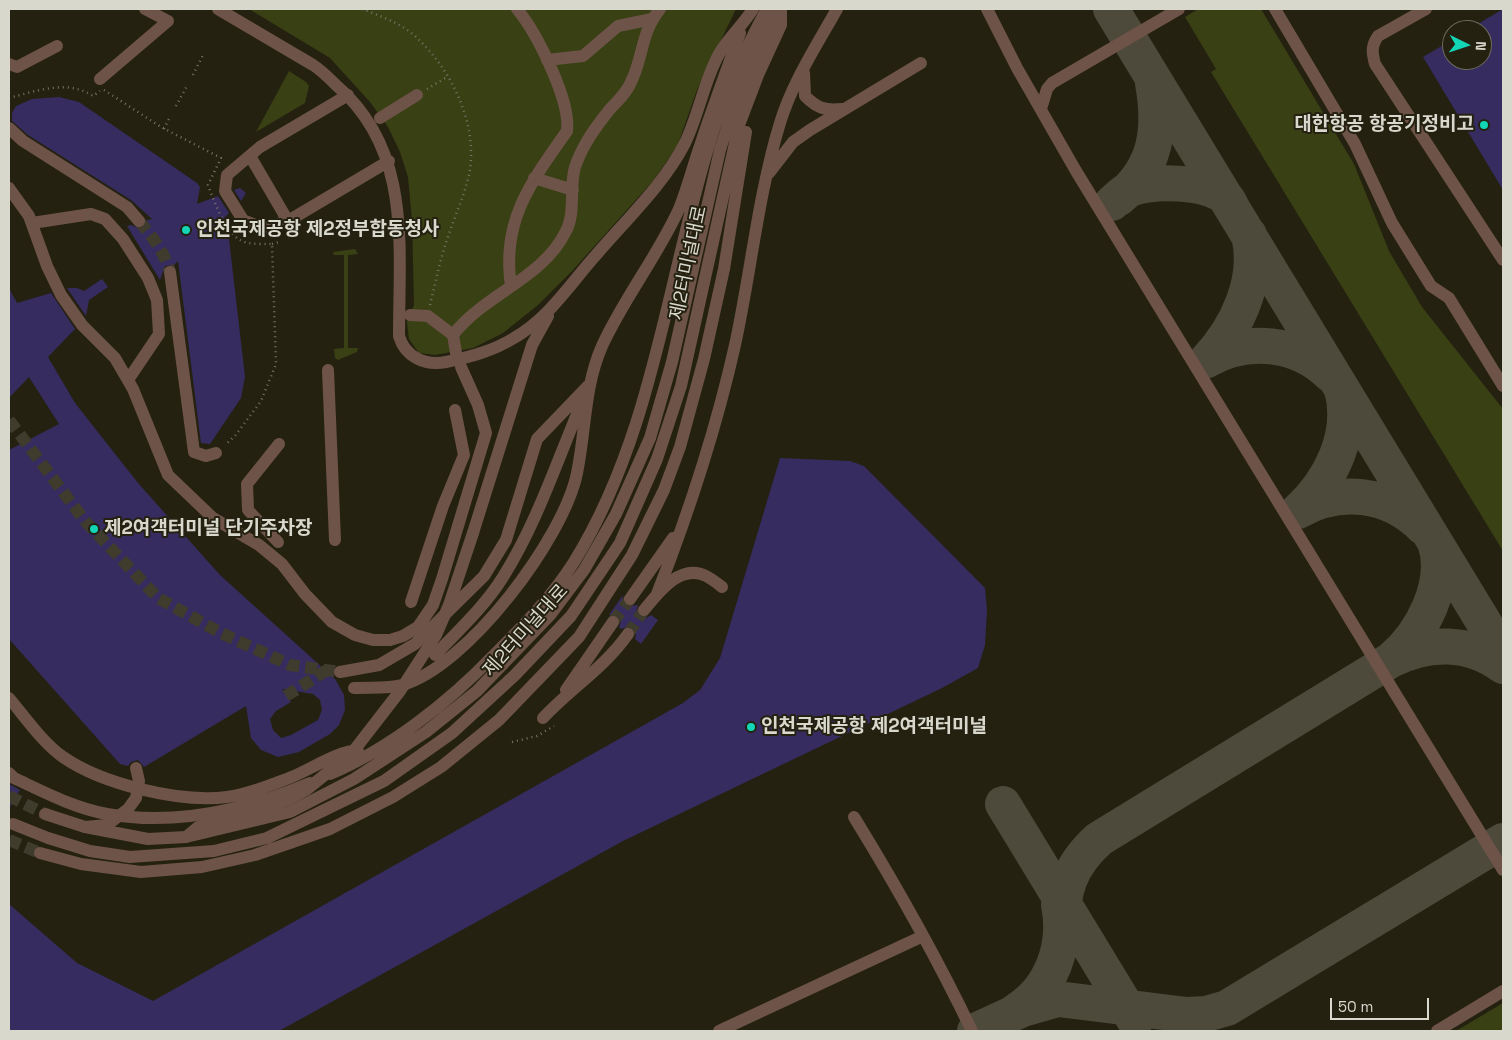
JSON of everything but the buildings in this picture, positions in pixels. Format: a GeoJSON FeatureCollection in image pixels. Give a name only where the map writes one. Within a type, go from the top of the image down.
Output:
{"type":"FeatureCollection","features":[{"type":"Feature","properties":{"kind":"street"},"geometry":{"type":"LineString","coordinates":[[100,79],[168,21],[145,9]]}},
{"type":"Feature","properties":{"kind":"street"},"geometry":{"type":"LineString","coordinates":[[218,9],[314,66],[348,95],[375,131],[389,162],[399,220],[399,336],[402,346],[422,362],[439,363],[497,348],[532,326],[552,308],[596,254],[627,222],[676,159],[685,142],[719,54],[744,24],[753,9]]}},
{"type":"Feature","properties":{"kind":"street"},"geometry":{"type":"LineString","coordinates":[[511,286],[508,270],[510,240],[523,196],[567,131],[566,108],[547,60],[517,9]]}},
{"type":"Feature","properties":{"kind":"street"},"geometry":{"type":"LineString","coordinates":[[435,655],[469,619],[502,579],[524,540],[588,386],[602,347],[665,239],[680,206],[717,95],[744,24],[747,9]]}},
{"type":"Feature","properties":{"kind":"street","name":"제2터미널대로"},"geometry":{"type":"LineString","coordinates":[[9,773],[14,778],[60,800],[107,814],[164,817],[235,809],[310,783],[335,772],[369,753],[422,721],[479,671],[540,607],[573,563],[603,508],[634,431],[712,135],[734,77],[767,9]]}},
{"type":"Feature","properties":{"kind":"street"},"geometry":{"type":"LineString","coordinates":[[45,814],[85,827],[148,839],[186,837],[290,812],[354,779],[426,732],[477,691],[551,614],[584,570],[616,514],[650,438],[672,362],[720,150],[738,94],[780,9]]}},
{"type":"Feature","properties":{"kind":"street","name":"제2터미널대로"},"geometry":{"type":"LineString","coordinates":[[14,824],[48,838],[90,851],[130,857],[214,852],[267,838],[384,781],[452,733],[515,676],[571,616],[620,543],[657,459],[681,386],[739,125],[758,74],[781,25],[780,9]]}},
{"type":"Feature","properties":{"kind":"street"},"geometry":{"type":"LineString","coordinates":[[657,594],[690,508],[734,346],[766,177],[780,122],[803,70],[838,9]]}},
{"type":"Feature","properties":{"kind":"street"},"geometry":{"type":"LineString","coordinates":[[987,9],[1076,171],[1503,870]]}},
{"type":"Feature","properties":{"kind":"street"},"geometry":{"type":"LineString","coordinates":[[1041,109],[1047,89],[1052,83],[1179,9]]}},
{"type":"Feature","properties":{"kind":"street"},"geometry":{"type":"LineString","coordinates":[[1275,9],[1355,144],[1397,231],[1431,286],[1449,298],[1503,386]]}},
{"type":"Feature","properties":{"kind":"street"},"geometry":{"type":"LineString","coordinates":[[1426,9],[1378,36],[1373,44],[1372,54],[1375,64],[1503,260]]}},
{"type":"Feature","properties":{"kind":"street"},"geometry":{"type":"LineString","coordinates":[[547,60],[583,56],[618,26],[656,14]]}},
{"type":"Feature","properties":{"kind":"street"},"geometry":{"type":"LineString","coordinates":[[453,336],[476,310],[511,286],[556,249],[567,230],[574,170],[588,137],[630,85],[637,70],[645,32],[656,14]]}},
{"type":"Feature","properties":{"kind":"street"},"geometry":{"type":"LineString","coordinates":[[40,853],[82,864],[141,872],[202,867],[255,854],[330,829],[393,797],[442,767],[499,720],[579,637],[632,555],[664,490],[680,447],[704,359],[724,269],[744,138],[756,96],[775,54],[774,42]]}},
{"type":"Feature","properties":{"kind":"street"},"geometry":{"type":"LineString","coordinates":[[9,64],[17,67],[57,46]]}},
{"type":"Feature","properties":{"kind":"street"},"geometry":{"type":"LineString","coordinates":[[766,177],[793,142],[921,63]]}},
{"type":"Feature","properties":{"kind":"street"},"geometry":{"type":"LineString","coordinates":[[1018,68],[1022,75],[1030,80],[1052,83]]}},
{"type":"Feature","properties":{"kind":"street"},"geometry":{"type":"LineString","coordinates":[[803,70],[805,96],[814,105],[827,111],[849,108]]}},
{"type":"Feature","properties":{"kind":"street"},"geometry":{"type":"LineString","coordinates":[[348,95],[260,147],[227,175],[225,191],[243,220],[263,228],[288,221],[389,162]]}},
{"type":"Feature","properties":{"kind":"street"},"geometry":{"type":"LineString","coordinates":[[380,118],[417,96]]}},
{"type":"Feature","properties":{"kind":"street"},"geometry":{"type":"LineString","coordinates":[[9,128],[23,141],[127,207],[139,221]]}},
{"type":"Feature","properties":{"kind":"street"},"geometry":{"type":"LineString","coordinates":[[567,131],[588,137]]}},
{"type":"Feature","properties":{"kind":"street"},"geometry":{"type":"LineString","coordinates":[[250,156],[288,221]]}},
{"type":"Feature","properties":{"kind":"street"},"geometry":{"type":"LineString","coordinates":[[534,178],[573,190]]}},
{"type":"Feature","properties":{"kind":"street"},"geometry":{"type":"LineString","coordinates":[[9,188],[32,223],[47,266],[62,296],[82,325],[115,358],[128,380],[168,475],[213,518],[259,545],[282,564],[332,622],[355,636],[373,640],[390,640],[404,636],[418,627],[432,605],[442,579],[486,433],[478,405],[461,367]]}},
{"type":"Feature","properties":{"kind":"street"},"geometry":{"type":"LineString","coordinates":[[32,223],[91,214],[105,220],[123,239],[148,278],[157,300],[159,334],[150,351],[128,380]]}},
{"type":"Feature","properties":{"kind":"street"},"geometry":{"type":"LineString","coordinates":[[170,272],[194,452],[206,456],[216,453]]}},
{"type":"Feature","properties":{"kind":"street"},"geometry":{"type":"LineString","coordinates":[[186,837],[198,827],[238,817],[288,800],[321,779],[352,753],[394,699],[436,635],[452,597],[532,345],[552,308]]}},
{"type":"Feature","properties":{"kind":"street"},"geometry":{"type":"LineString","coordinates":[[410,315],[428,316],[453,336],[456,354]]}},
{"type":"Feature","properties":{"kind":"street"},"geometry":{"type":"LineString","coordinates":[[328,370],[335,540]]}},
{"type":"Feature","properties":{"kind":"street"},"geometry":{"type":"LineString","coordinates":[[340,672],[379,665],[415,644],[484,576],[506,540],[537,439],[588,386]]}},
{"type":"Feature","properties":{"kind":"street"},"geometry":{"type":"LineString","coordinates":[[354,688],[401,686],[439,668],[487,622],[521,581],[543,550],[568,505],[577,473],[588,386]]}},
{"type":"Feature","properties":{"kind":"street"},"geometry":{"type":"LineString","coordinates":[[411,602],[443,506],[464,455],[455,410]]}},
{"type":"Feature","properties":{"kind":"street"},"geometry":{"type":"LineString","coordinates":[[278,542],[248,510],[247,484],[279,444]]}},
{"type":"Feature","properties":{"kind":"street"},"geometry":{"type":"LineString","coordinates":[[630,599],[667,548],[690,508]]}},
{"type":"Feature","properties":{"kind":"street"},"geometry":{"type":"LineString","coordinates":[[644,610],[674,578],[692,574],[704,575],[722,587]]}},
{"type":"Feature","properties":{"kind":"street"},"geometry":{"type":"LineString","coordinates":[[560,700],[613,622]]}},
{"type":"Feature","properties":{"kind":"street"},"geometry":{"type":"LineString","coordinates":[[543,718],[560,700],[611,657],[628,634]]}},
{"type":"Feature","properties":{"kind":"street"},"geometry":{"type":"LineString","coordinates":[[9,698],[36,730],[63,756],[118,784],[189,798],[226,797],[258,790],[308,771],[349,749],[369,753]]}},
{"type":"Feature","properties":{"kind":"street"},"geometry":{"type":"LineString","coordinates":[[85,827],[107,825],[128,809],[136,798],[139,780],[136,768]]}},
{"type":"Feature","properties":{"kind":"street"},"geometry":{"type":"LineString","coordinates":[[854,817],[897,886],[972,1031]]}},
{"type":"Feature","properties":{"kind":"street"},"geometry":{"type":"LineString","coordinates":[[719,1031],[923,936]]}},
{"type":"Feature","properties":{"kind":"street"},"geometry":{"type":"LineString","coordinates":[[1437,1031],[1503,991]]}},
{"type":"Feature","properties":{"kind":"path"},"geometry":{"type":"LineString","coordinates":[[362,9],[388,19],[415,36],[447,77],[464,110],[470,140],[470,168],[466,191],[439,262],[428,316]]}},
{"type":"Feature","properties":{"kind":"path"},"geometry":{"type":"LineString","coordinates":[[193,75],[204,53]]}},
{"type":"Feature","properties":{"kind":"path"},"geometry":{"type":"LineString","coordinates":[[417,96],[447,77]]}},
{"type":"Feature","properties":{"kind":"path"},"geometry":{"type":"LineString","coordinates":[[9,98],[65,86],[82,88],[93,96],[103,89],[164,129],[221,158]]}},
{"type":"Feature","properties":{"kind":"path"},"geometry":{"type":"LineString","coordinates":[[176,106],[187,86]]}},
{"type":"Feature","properties":{"kind":"path"},"geometry":{"type":"LineString","coordinates":[[164,129],[170,117]]}},
{"type":"Feature","properties":{"kind":"path"},"geometry":{"type":"LineString","coordinates":[[226,154],[221,158],[208,184],[230,230],[240,240],[257,244],[279,242]]}},
{"type":"Feature","properties":{"kind":"path"},"geometry":{"type":"LineString","coordinates":[[216,453],[235,436],[261,401],[276,364],[272,244]]}},
{"type":"Feature","properties":{"kind":"green space"},"geometry":{"type":"Polygon","coordinates":[[[249,9],[736,9],[697,90],[677,147],[652,182],[573,270],[538,305],[503,333],[473,348],[435,355],[419,353],[409,339],[407,322],[414,305],[412,220],[408,177],[400,152],[388,127],[370,102],[330,58],[249,9]]]}},
{"type":"Feature","properties":{"kind":"green space"},"geometry":{"type":"Polygon","coordinates":[[[1198,9],[1261,9],[1354,164],[1389,251],[1422,307],[1503,409],[1503,551],[1211,72],[1216,69],[1185,17],[1198,9]]]}},
{"type":"Feature","properties":{"kind":"green space"},"geometry":{"type":"Polygon","coordinates":[[[289,71],[309,86],[305,103],[256,132],[289,71]]]}},
{"type":"Feature","properties":{"kind":"green space"},"geometry":{"type":"Polygon","coordinates":[[[355,249],[358,254],[348,255],[348,348],[358,348],[357,352],[338,360],[335,358],[334,349],[344,348],[344,255],[334,255],[333,252],[355,249]]]}},
{"type":"Feature","properties":{"kind":"green space"},"geometry":{"type":"Polygon","coordinates":[[[1503,1003],[1503,1031],[1456,1031],[1503,1003]]]}},
{"type":"Feature","properties":{"kind":"taxiway"},"geometry":{"type":"LineString","coordinates":[[1111,9],[1503,654]]}},
{"type":"Feature","properties":{"kind":"taxiway"},"geometry":{"type":"LineString","coordinates":[[1119,198],[1132,186],[1149,160],[1156,131],[1153,83]]}},
{"type":"Feature","properties":{"kind":"taxiway"},"geometry":{"type":"LineString","coordinates":[[1112,203],[1128,190],[1140,186],[1165,183],[1205,188],[1226,198],[1231,206]]}},
{"type":"Feature","properties":{"kind":"taxiway"},"geometry":{"type":"LineString","coordinates":[[1207,360],[1228,333],[1243,302],[1251,269],[1252,252],[1249,235]]}},
{"type":"Feature","properties":{"kind":"taxiway"},"geometry":{"type":"LineString","coordinates":[[1207,360],[1238,348],[1271,346],[1287,349],[1302,355],[1317,363],[1330,374]]}},
{"type":"Feature","properties":{"kind":"taxiway"},"geometry":{"type":"LineString","coordinates":[[1298,511],[1320,486],[1337,456],[1345,423],[1342,389]]}},
{"type":"Feature","properties":{"kind":"taxiway"},"geometry":{"type":"LineString","coordinates":[[1298,511],[1314,503],[1330,499],[1364,497],[1395,507],[1423,527]]}},
{"type":"Feature","properties":{"kind":"taxiway"},"geometry":{"type":"LineString","coordinates":[[1391,660],[1413,636],[1430,607],[1438,574],[1435,542]]}},
{"type":"Feature","properties":{"kind":"taxiway"},"geometry":{"type":"LineString","coordinates":[[1062,930],[1062,916],[1069,880],[1081,859],[1099,839],[1391,660],[1419,649],[1448,646],[1476,652],[1503,666]]}},
{"type":"Feature","properties":{"kind":"taxiway"},"geometry":{"type":"LineString","coordinates":[[1003,804],[1135,1021]]}},
{"type":"Feature","properties":{"kind":"taxiway"},"geometry":{"type":"LineString","coordinates":[[975,1031],[1023,1009],[1058,999],[1187,1015],[1206,1014],[1227,1008],[1503,841]]}},
{"type":"Feature","properties":{"kind":"taxiway"},"geometry":{"type":"LineString","coordinates":[[1016,1011],[1029,1002],[1039,991],[1054,965],[1061,935],[1059,905]]}},
{"type":"Feature","properties":{"kind":"tunnel"},"geometry":{"type":"LineString","coordinates":[[139,221],[158,245],[170,272]]}},
{"type":"Feature","properties":{"kind":"tunnel"},"geometry":{"type":"LineString","coordinates":[[9,420],[85,521],[158,598],[219,632],[290,665],[340,672]]}},
{"type":"Feature","properties":{"kind":"tunnel"},"geometry":{"type":"LineString","coordinates":[[613,622],[630,599]]}},
{"type":"Feature","properties":{"kind":"tunnel"},"geometry":{"type":"LineString","coordinates":[[628,634],[644,610]]}},
{"type":"Feature","properties":{"kind":"tunnel"},"geometry":{"type":"LineString","coordinates":[[286,696],[327,670]]}},
{"type":"Feature","properties":{"kind":"tunnel"},"geometry":{"type":"LineString","coordinates":[[9,796],[45,814]]}},
{"type":"Feature","properties":{"kind":"tunnel"},"geometry":{"type":"LineString","coordinates":[[9,840],[40,853]]}},
{"type":"Feature","properties":{"kind":"place","name":"대한항공 항공기정비고"},"geometry":{"type":"Point","coordinates":[1484,125]}},
{"type":"Feature","properties":{"kind":"place","name":"인천국제공항 제2정부합동청사"},"geometry":{"type":"Point","coordinates":[186,230]}},
{"type":"Feature","properties":{"kind":"place","name":"제2여객터미널 단기주차장"},"geometry":{"type":"Point","coordinates":[94,529]}},
{"type":"Feature","properties":{"kind":"place","name":"인천국제공항 제2여객터미널"},"geometry":{"type":"Point","coordinates":[751,727]}}]}
